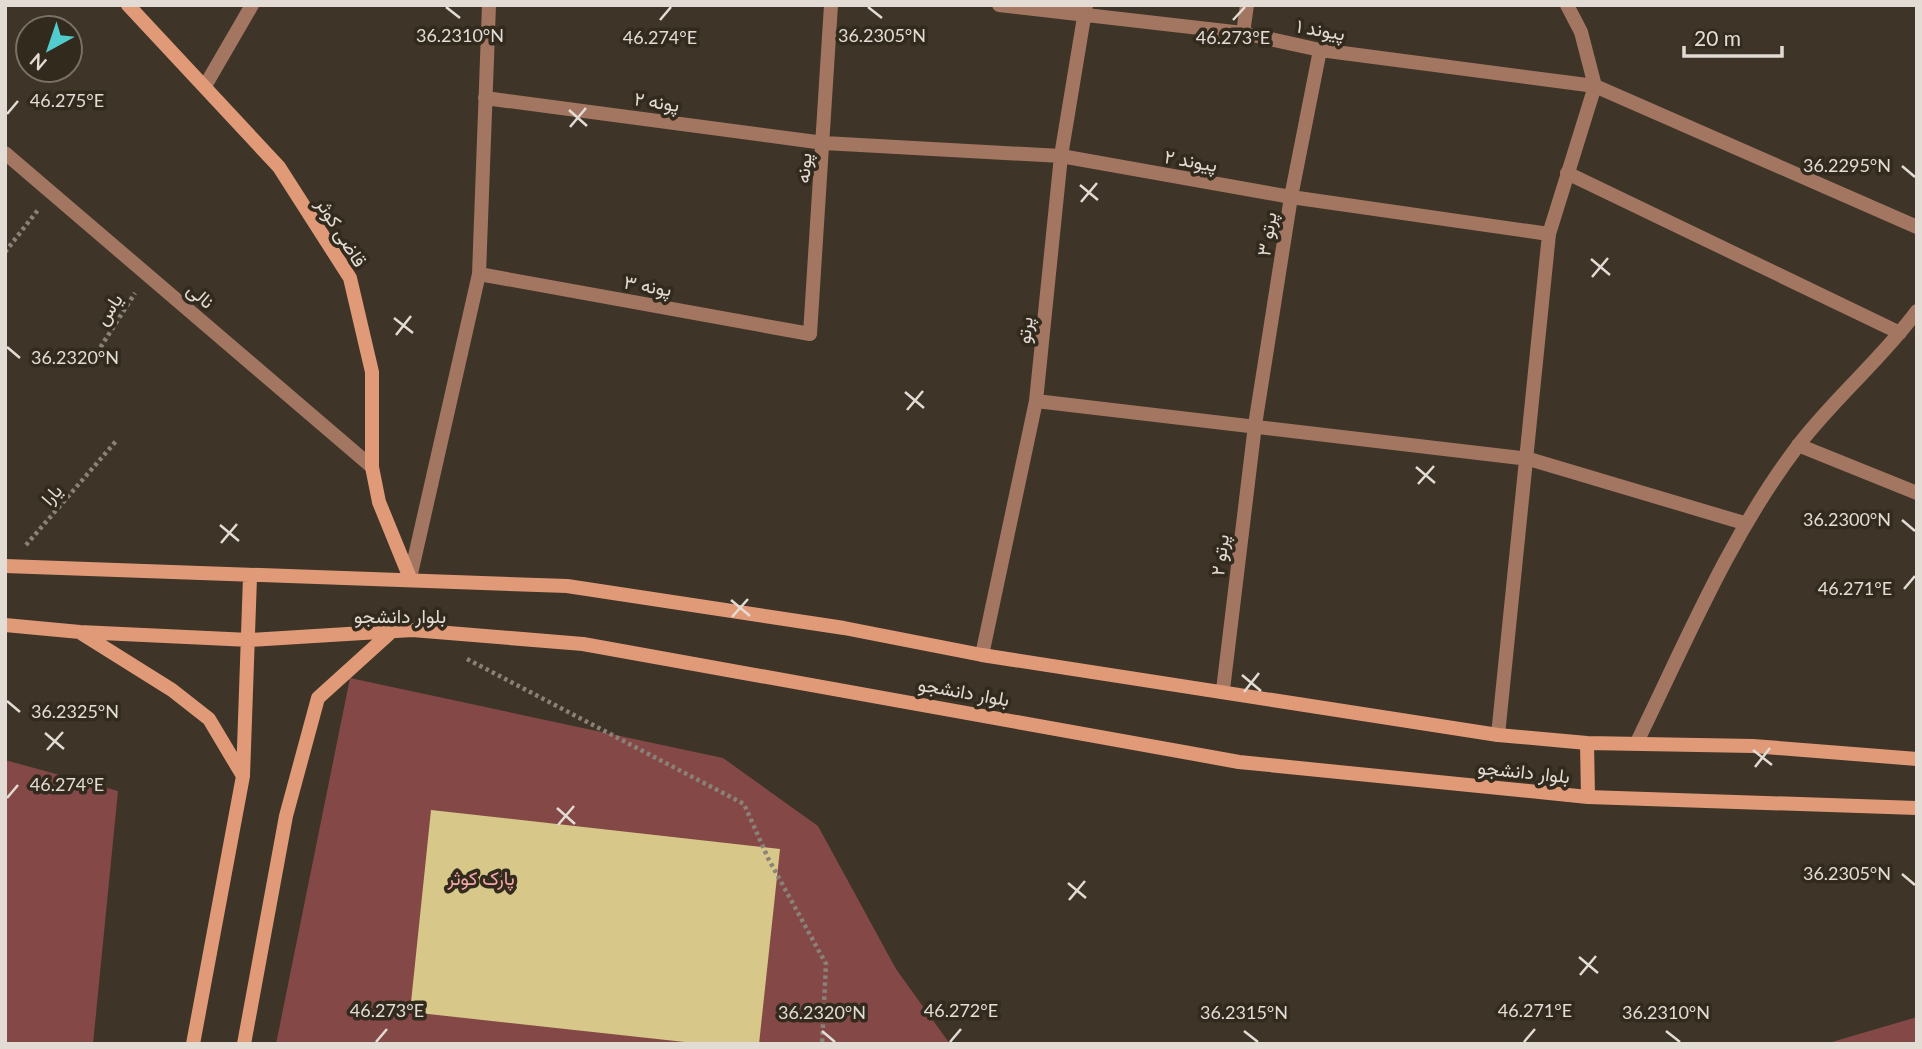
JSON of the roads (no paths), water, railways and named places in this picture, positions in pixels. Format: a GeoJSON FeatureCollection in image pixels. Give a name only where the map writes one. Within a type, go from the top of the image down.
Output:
{"type":"FeatureCollection","features":[{"type":"Feature","properties":{"kind":"main road","name":"قاضی کوثر"},"geometry":{"type":"LineString","coordinates":[[128,5],[279,167],[350,278],[372,372],[372,467],[379,502],[410,578]]}},
{"type":"Feature","properties":{"kind":"main road","name":"بلوار دانشجو"},"geometry":{"type":"LineString","coordinates":[[6,566],[250,577],[410,578],[566,586],[844,628],[982,656],[1498,735],[1587,743],[1753,746],[1917,759]]}},
{"type":"Feature","properties":{"kind":"main road"},"geometry":{"type":"LineString","coordinates":[[193,1044],[243,776],[250,640],[250,577]]}},
{"type":"Feature","properties":{"kind":"main road","name":"بلوار دانشجو"},"geometry":{"type":"LineString","coordinates":[[5,625],[80,632],[250,640],[391,632],[583,644],[1239,762],[1588,797],[1917,808]]}},
{"type":"Feature","properties":{"kind":"main road"},"geometry":{"type":"LineString","coordinates":[[80,632],[172,690],[209,719],[243,776]]}},
{"type":"Feature","properties":{"kind":"main road"},"geometry":{"type":"LineString","coordinates":[[244,1044],[286,816],[318,698],[391,632]]}},
{"type":"Feature","properties":{"kind":"main road"},"geometry":{"type":"LineString","coordinates":[[1587,743],[1588,797]]}},
{"type":"Feature","properties":{"kind":"street"},"geometry":{"type":"LineString","coordinates":[[205,86],[252,5]]}},
{"type":"Feature","properties":{"kind":"street"},"geometry":{"type":"LineString","coordinates":[[410,578],[479,274],[489,5]]}},
{"type":"Feature","properties":{"kind":"street","name":"پونه"},"geometry":{"type":"LineString","coordinates":[[810,334],[831,5]]}},
{"type":"Feature","properties":{"kind":"street","name":"پیوند ۱"},"geometry":{"type":"LineString","coordinates":[[999,5],[1086,10],[1243,33],[1320,50],[1595,86],[1917,228]]}},
{"type":"Feature","properties":{"kind":"street"},"geometry":{"type":"LineString","coordinates":[[1243,33],[1247,5]]}},
{"type":"Feature","properties":{"kind":"street"},"geometry":{"type":"LineString","coordinates":[[1498,735],[1529,459],[1549,234],[1595,86],[1581,33],[1567,5]]}},
{"type":"Feature","properties":{"kind":"street","name":"پرتو"},"geometry":{"type":"LineString","coordinates":[[982,656],[1036,401],[1061,156],[1086,10]]}},
{"type":"Feature","properties":{"kind":"street","name":"پرتو ۳"},"geometry":{"type":"LineString","coordinates":[[1255,425],[1291,197],[1320,50]]}},
{"type":"Feature","properties":{"kind":"street","name":"پونه ۲"},"geometry":{"type":"LineString","coordinates":[[485,98],[824,143]]}},
{"type":"Feature","properties":{"kind":"street","name":"پیوند ۲"},"geometry":{"type":"LineString","coordinates":[[824,143],[1061,156],[1291,197],[1549,234]]}},
{"type":"Feature","properties":{"kind":"street","name":"نالی"},"geometry":{"type":"LineString","coordinates":[[5,153],[372,467]]}},
{"type":"Feature","properties":{"kind":"street"},"geometry":{"type":"LineString","coordinates":[[1567,173],[1900,333]]}},
{"type":"Feature","properties":{"kind":"street","name":"پونه ۳"},"geometry":{"type":"LineString","coordinates":[[479,274],[810,334]]}},
{"type":"Feature","properties":{"kind":"street"},"geometry":{"type":"LineString","coordinates":[[1637,742],[1744,523],[1798,445],[1917,311]]}},
{"type":"Feature","properties":{"kind":"street"},"geometry":{"type":"LineString","coordinates":[[1036,401],[1529,459],[1744,523]]}},
{"type":"Feature","properties":{"kind":"street","name":"پرتو ۲"},"geometry":{"type":"LineString","coordinates":[[1223,691],[1255,425]]}},
{"type":"Feature","properties":{"kind":"street"},"geometry":{"type":"LineString","coordinates":[[1798,445],[1917,494]]}},
{"type":"Feature","properties":{"kind":"park label","name":"پارک کوثر"},"geometry":{"type":"Point","coordinates":[481,877]}}]}
